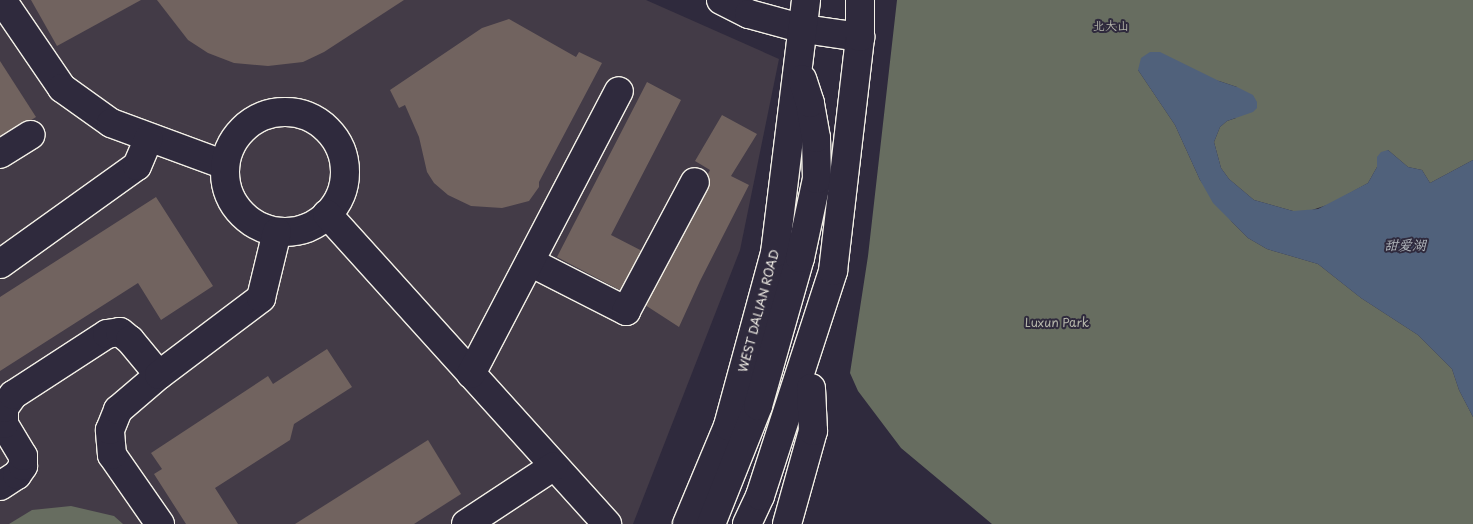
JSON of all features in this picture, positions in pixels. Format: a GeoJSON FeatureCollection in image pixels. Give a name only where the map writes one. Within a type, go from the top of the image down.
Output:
{"type":"FeatureCollection","features":[{"type":"Feature","properties":{"kind":"main road"},"geometry":{"type":"LineString","coordinates":[[2,0],[62,88],[111,122],[149,138],[225,165]]}},
{"type":"Feature","properties":{"kind":"main road"},"geometry":{"type":"LineString","coordinates":[[721,0],[749,14],[804,29],[860,37]]}},
{"type":"Feature","properties":{"kind":"main road","name":"WEST DALIAN ROAD"},"geometry":{"type":"LineString","coordinates":[[687,524],[728,426],[775,252],[804,29],[806,0]]}},
{"type":"Feature","properties":{"kind":"main road"},"geometry":{"type":"LineString","coordinates":[[766,524],[811,388],[833,271],[860,37],[860,0]]}},
{"type":"Feature","properties":{"kind":"main road"},"geometry":{"type":"LineString","coordinates":[[711,524],[758,406],[800,258],[817,179],[816,138],[811,112],[798,68]]}},
{"type":"Feature","properties":{"kind":"main road"},"geometry":{"type":"LineString","coordinates":[[471,374],[619,91]]}},
{"type":"Feature","properties":{"kind":"main road"},"geometry":{"type":"LineString","coordinates":[[281,112],[302,114],[320,123],[334,138],[343,157],[345,177],[339,197],[327,214],[313,225],[295,231],[276,232],[259,226],[243,216],[232,201],[226,183],[225,165],[231,145],[244,128],[261,117],[281,112]]}},
{"type":"Feature","properties":{"kind":"main road"},"geometry":{"type":"LineString","coordinates":[[0,154],[30,135]]}},
{"type":"Feature","properties":{"kind":"main road"},"geometry":{"type":"LineString","coordinates":[[0,264],[137,166],[149,138]]}},
{"type":"Feature","properties":{"kind":"main road"},"geometry":{"type":"LineString","coordinates":[[530,262],[626,311],[695,182]]}},
{"type":"Feature","properties":{"kind":"main road"},"geometry":{"type":"LineString","coordinates":[[327,214],[607,524]]}},
{"type":"Feature","properties":{"kind":"main road"},"geometry":{"type":"LineString","coordinates":[[160,524],[112,455],[110,430],[118,410],[159,375],[261,298],[276,232]]}},
{"type":"Feature","properties":{"kind":"main road"},"geometry":{"type":"LineString","coordinates":[[747,524],[760,496],[833,271]]}},
{"type":"Feature","properties":{"kind":"main road"},"geometry":{"type":"LineString","coordinates":[[0,486],[17,475],[23,466],[23,456],[4,424],[4,408],[13,396],[107,334],[120,332],[130,340],[159,375]]}},
{"type":"Feature","properties":{"kind":"main road"},"geometry":{"type":"LineString","coordinates":[[787,524],[813,431],[811,388]]}},
{"type":"Feature","properties":{"kind":"main road"},"geometry":{"type":"LineString","coordinates":[[466,524],[554,466]]}},
{"type":"Feature","properties":{"kind":"shaded area"},"geometry":{"type":"Polygon","coordinates":[[[0,0],[646,0],[779,59],[740,250],[633,524],[0,524],[0,0]]]}},
{"type":"Feature","properties":{"kind":"green space","name":"Luxun Park"},"geometry":{"type":"Polygon","coordinates":[[[897,0],[1473,0],[1473,160],[1430,183],[1422,170],[1408,167],[1388,150],[1378,157],[1377,167],[1368,183],[1330,204],[1306,212],[1293,211],[1254,200],[1229,179],[1221,168],[1214,142],[1220,127],[1227,121],[1236,118],[1237,87],[1219,81],[1138,70],[1175,125],[1200,180],[1232,222],[1248,238],[1267,249],[1318,264],[1361,298],[1418,335],[1452,369],[1459,390],[1473,417],[1473,524],[992,524],[901,448],[858,391],[850,373],[868,256],[897,0]]]}},
{"type":"Feature","properties":{"kind":"green space"},"geometry":{"type":"Polygon","coordinates":[[[71,506],[114,516],[123,524],[9,524],[32,510],[71,506]]]}},
{"type":"Feature","properties":{"kind":"water","name":"甜爱湖"},"geometry":{"type":"Polygon","coordinates":[[[1150,52],[1160,52],[1219,81],[1253,95],[1257,102],[1257,108],[1253,112],[1227,121],[1220,127],[1214,142],[1221,168],[1229,179],[1254,200],[1293,211],[1318,209],[1368,183],[1377,167],[1377,157],[1381,152],[1388,150],[1408,167],[1422,170],[1430,183],[1473,160],[1473,417],[1459,390],[1452,369],[1418,335],[1361,298],[1318,264],[1267,249],[1248,238],[1213,203],[1200,180],[1175,125],[1138,70],[1141,58],[1150,52]]]}},
{"type":"Feature","properties":{"kind":"building"},"geometry":{"type":"Polygon","coordinates":[[[31,0],[141,0],[57,46],[31,0]]]}},
{"type":"Feature","properties":{"kind":"building"},"geometry":{"type":"Polygon","coordinates":[[[157,0],[404,0],[324,52],[303,62],[268,66],[234,63],[208,53],[188,40],[157,0]]]}},
{"type":"Feature","properties":{"kind":"building"},"geometry":{"type":"Polygon","coordinates":[[[509,19],[576,57],[579,52],[602,63],[539,182],[539,187],[529,201],[502,208],[471,206],[448,195],[434,183],[427,172],[419,137],[405,105],[399,108],[390,90],[482,28],[509,19]]]}},
{"type":"Feature","properties":{"kind":"building"},"geometry":{"type":"Polygon","coordinates":[[[0,61],[36,117],[0,140],[0,61]]]}},
{"type":"Feature","properties":{"kind":"building"},"geometry":{"type":"Polygon","coordinates":[[[647,82],[681,100],[611,235],[650,255],[629,295],[557,257],[647,82]]]}},
{"type":"Feature","properties":{"kind":"building"},"geometry":{"type":"Polygon","coordinates":[[[722,115],[757,134],[731,176],[749,185],[700,281],[679,327],[642,303],[710,170],[695,161],[722,115]]]}},
{"type":"Feature","properties":{"kind":"building"},"geometry":{"type":"Polygon","coordinates":[[[156,197],[213,286],[161,320],[138,283],[0,371],[0,297],[156,197]]]}},
{"type":"Feature","properties":{"kind":"building"},"geometry":{"type":"Polygon","coordinates":[[[327,349],[352,387],[294,424],[290,440],[215,488],[238,524],[186,524],[154,474],[162,469],[151,453],[268,376],[273,384],[327,349]]]}},
{"type":"Feature","properties":{"kind":"building"},"geometry":{"type":"Polygon","coordinates":[[[428,440],[461,494],[414,524],[295,524],[428,440]]]}},
{"type":"Feature","properties":{"kind":"park label","name":"北大山"},"geometry":{"type":"Point","coordinates":[1111,26]}}]}
